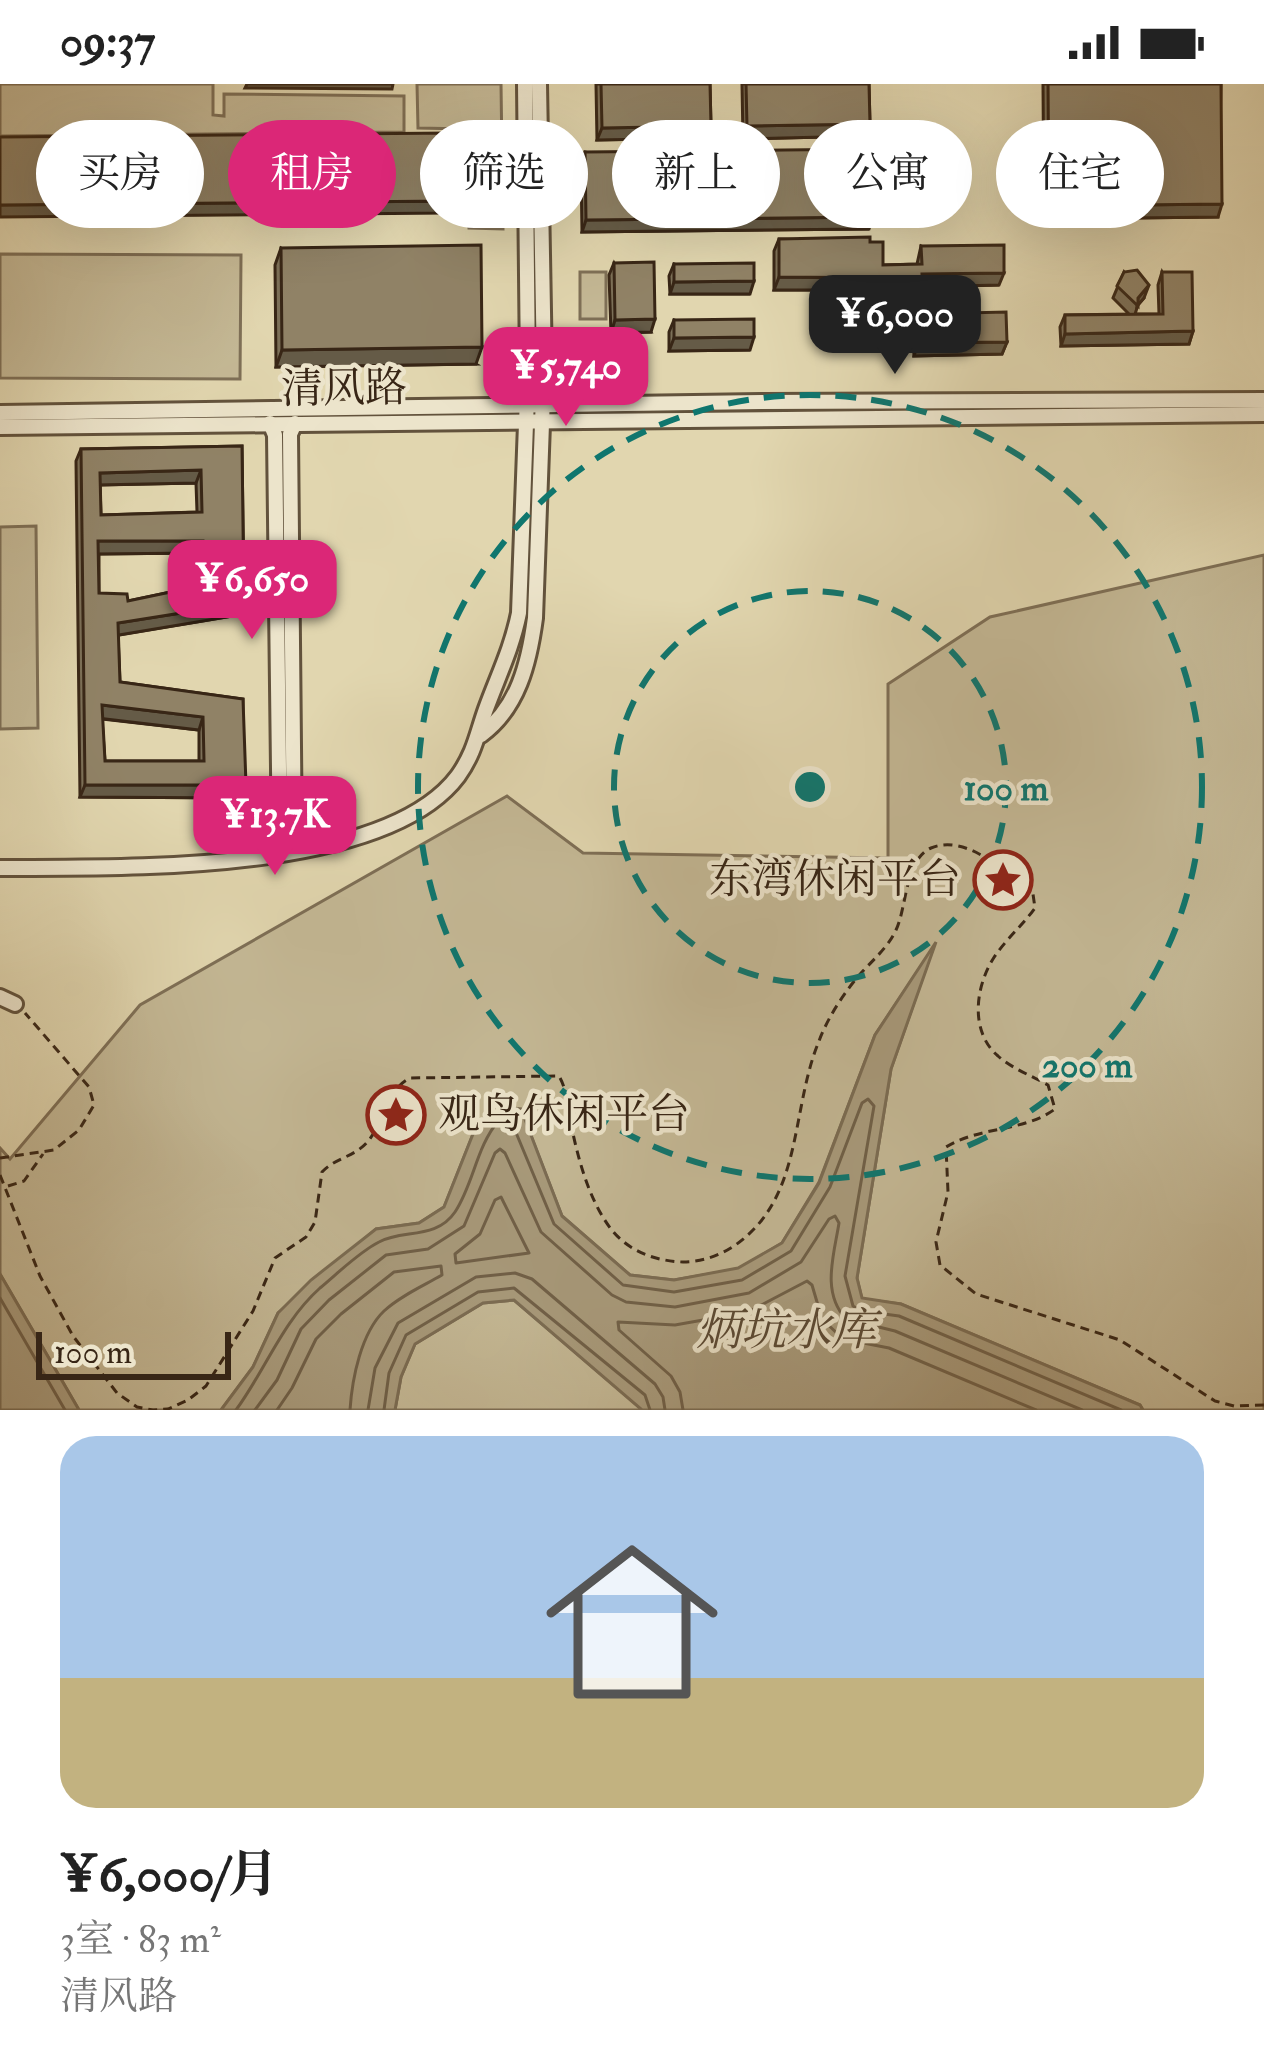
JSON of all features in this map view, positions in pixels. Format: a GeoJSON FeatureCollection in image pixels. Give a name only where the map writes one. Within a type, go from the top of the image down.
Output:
{"type":"FeatureCollection","features":[{"type":"Feature","properties":{"kind":"street"},"geometry":{"type":"LineString","coordinates":[[525,84],[535,412]]}},
{"type":"Feature","properties":{"kind":"street"},"geometry":{"type":"LineString","coordinates":[[0,868],[164,866],[287,851],[362,836],[418,813],[457,777],[481,735],[484,712],[506,662],[519,613],[535,412],[539,84]]}},
{"type":"Feature","properties":{"kind":"street","name":"清风路"},"geometry":{"type":"LineString","coordinates":[[0,427],[1264,400]]}},
{"type":"Feature","properties":{"kind":"street","name":"清风路"},"geometry":{"type":"LineString","coordinates":[[0,413],[1264,414]]}},
{"type":"Feature","properties":{"kind":"street"},"geometry":{"type":"LineString","coordinates":[[270,423],[275,434],[287,851]]}},
{"type":"Feature","properties":{"kind":"street"},"geometry":{"type":"LineString","coordinates":[[287,851],[290,434],[295,423]]}},
{"type":"Feature","properties":{"kind":"path"},"geometry":{"type":"LineString","coordinates":[[0,1175],[40,1276],[73,1336],[117,1393],[137,1407],[153,1410],[188,1400],[206,1386],[254,1311],[274,1258],[306,1237],[315,1222],[322,1172],[370,1139],[400,1083],[410,1078],[559,1076],[566,1088],[579,1161],[611,1229],[636,1251],[664,1261],[696,1262],[744,1239],[779,1195],[798,1134],[805,1080],[820,1038],[895,931],[922,854],[933,847],[962,845],[1033,894],[1035,908],[992,960],[982,980],[977,1013],[997,1056],[1048,1085],[1055,1109],[1042,1119],[963,1136],[946,1147],[948,1192],[936,1242],[940,1265],[976,1294],[1120,1340],[1215,1401],[1264,1405]]}},
{"type":"Feature","properties":{"kind":"path"},"geometry":{"type":"LineString","coordinates":[[0,1158],[54,1150],[79,1130],[94,1105],[89,1087],[42,1028],[7,1000]]}},
{"type":"Feature","properties":{"kind":"path"},"geometry":{"type":"LineString","coordinates":[[5,1187],[25,1181],[44,1152]]}},
{"type":"Feature","properties":{"kind":"shaded area"},"geometry":{"type":"Polygon","coordinates":[[[0,84],[213,84],[213,115],[224,116],[224,94],[404,96],[404,132],[396,132],[396,120],[228,120],[228,134],[204,134],[204,120],[36,120],[36,136],[0,136],[0,84]]]}},
{"type":"Feature","properties":{"kind":"shaded area"},"geometry":{"type":"Polygon","coordinates":[[[417,84],[501,84],[501,120],[420,120],[418,128],[417,84]]]}},
{"type":"Feature","properties":{"kind":"shaded area"},"geometry":{"type":"Polygon","coordinates":[[[0,254],[241,255],[240,379],[0,378],[0,254]]]}},
{"type":"Feature","properties":{"kind":"shaded area"},"geometry":{"type":"Polygon","coordinates":[[[580,272],[606,272],[606,319],[580,319],[580,272]]]}},
{"type":"Feature","properties":{"kind":"shaded area"},"geometry":{"type":"Polygon","coordinates":[[[36,526],[38,728],[0,729],[0,527],[36,526]]]}},
{"type":"Feature","properties":{"kind":"shaded area"},"geometry":{"type":"Polygon","coordinates":[[[1264,555],[1264,1410],[1143,1410],[901,1304],[862,1299],[857,1278],[891,1069],[933,948],[875,1035],[819,1182],[782,1243],[738,1269],[674,1280],[630,1275],[562,1216],[521,1110],[473,1134],[444,1207],[419,1223],[376,1229],[278,1313],[253,1367],[221,1410],[79,1410],[0,1274],[0,1148],[10,1159],[140,1005],[507,796],[583,853],[888,858],[888,684],[990,617],[1264,555]]]}},
{"type":"Feature","properties":{"kind":"shaded area"},"geometry":{"type":"Polygon","coordinates":[[[514,1300],[642,1410],[395,1410],[401,1377],[415,1344],[483,1303],[514,1300]]]}},
{"type":"Feature","properties":{"kind":"water","name":"炳坑水库"},"geometry":{"type":"Polygon","coordinates":[[[936,942],[891,1069],[857,1278],[862,1298],[901,1304],[1143,1410],[642,1410],[514,1300],[483,1303],[415,1344],[401,1377],[395,1410],[221,1410],[253,1367],[278,1313],[311,1280],[376,1229],[419,1223],[444,1207],[473,1134],[493,1106],[521,1109],[562,1216],[630,1275],[674,1280],[738,1268],[782,1243],[819,1183],[875,1035],[936,942]]]}},
{"type":"Feature","properties":{"kind":"water"},"geometry":{"type":"Polygon","coordinates":[[[0,1274],[79,1410],[0,1410],[0,1274]]]}},
{"type":"Feature","properties":{"kind":"building"},"geometry":{"type":"Polygon","coordinates":[[[601,84],[710,84],[711,120],[612,120],[612,128],[602,128],[601,84]]]}},
{"type":"Feature","properties":{"kind":"building"},"geometry":{"type":"Polygon","coordinates":[[[746,84],[869,84],[870,120],[804,120],[804,125],[780,125],[780,120],[747,120],[746,84]]]}},
{"type":"Feature","properties":{"kind":"building"},"geometry":{"type":"Polygon","coordinates":[[[1048,84],[1221,84],[1222,204],[1164,205],[1164,120],[1048,120],[1048,84]]]}},
{"type":"Feature","properties":{"kind":"building"},"geometry":{"type":"Polygon","coordinates":[[[396,133],[420,133],[420,201],[396,201],[396,133]]]}},
{"type":"Feature","properties":{"kind":"building"},"geometry":{"type":"Polygon","coordinates":[[[204,135],[228,135],[228,203],[204,203],[204,135]]]}},
{"type":"Feature","properties":{"kind":"building"},"geometry":{"type":"Polygon","coordinates":[[[0,137],[36,137],[36,205],[0,205],[0,137]]]}},
{"type":"Feature","properties":{"kind":"building"},"geometry":{"type":"Polygon","coordinates":[[[780,150],[804,150],[804,218],[780,218],[780,150]]]}},
{"type":"Feature","properties":{"kind":"building"},"geometry":{"type":"Polygon","coordinates":[[[588,152],[612,152],[612,220],[588,220],[588,152]]]}},
{"type":"Feature","properties":{"kind":"building"},"geometry":{"type":"Polygon","coordinates":[[[870,237],[870,242],[883,242],[883,265],[922,264],[921,246],[1004,245],[1004,273],[922,274],[923,314],[1006,312],[1007,342],[918,343],[918,322],[903,322],[903,278],[779,277],[779,239],[870,237]]]}},
{"type":"Feature","properties":{"kind":"building"},"geometry":{"type":"Polygon","coordinates":[[[481,245],[482,347],[282,350],[281,248],[481,245]]]}},
{"type":"Feature","properties":{"kind":"building"},"geometry":{"type":"Polygon","coordinates":[[[654,262],[655,319],[615,320],[614,263],[654,262]]]}},
{"type":"Feature","properties":{"kind":"building"},"geometry":{"type":"Polygon","coordinates":[[[754,263],[754,281],[674,282],[674,264],[754,263]]]}},
{"type":"Feature","properties":{"kind":"building"},"geometry":{"type":"Polygon","coordinates":[[[1137,270],[1149,285],[1138,298],[1138,306],[1117,286],[1124,272],[1137,270]]]}},
{"type":"Feature","properties":{"kind":"building"},"geometry":{"type":"Polygon","coordinates":[[[1162,272],[1192,272],[1193,331],[1065,334],[1065,315],[1163,314],[1162,272]]]}},
{"type":"Feature","properties":{"kind":"building"},"geometry":{"type":"Polygon","coordinates":[[[754,319],[754,337],[674,338],[674,320],[754,319]]]}},
{"type":"Feature","properties":{"kind":"building"},"geometry":{"type":"Polygon","coordinates":[[[242,446],[244,603],[118,623],[120,682],[243,699],[246,785],[85,785],[81,449],[242,446]],[[201,470],[100,473],[101,515],[202,512],[201,470]],[[98,541],[99,593],[127,594],[128,601],[204,585],[203,541],[98,541]],[[102,705],[105,761],[204,761],[203,717],[102,705]]]}},
{"type":"Feature","properties":{"kind":"place","name":"东湾休闲平台"},"geometry":{"type":"Point","coordinates":[1003,880]}},
{"type":"Feature","properties":{"kind":"place","name":"观鸟休闲平台"},"geometry":{"type":"Point","coordinates":[396,1115]}}]}
